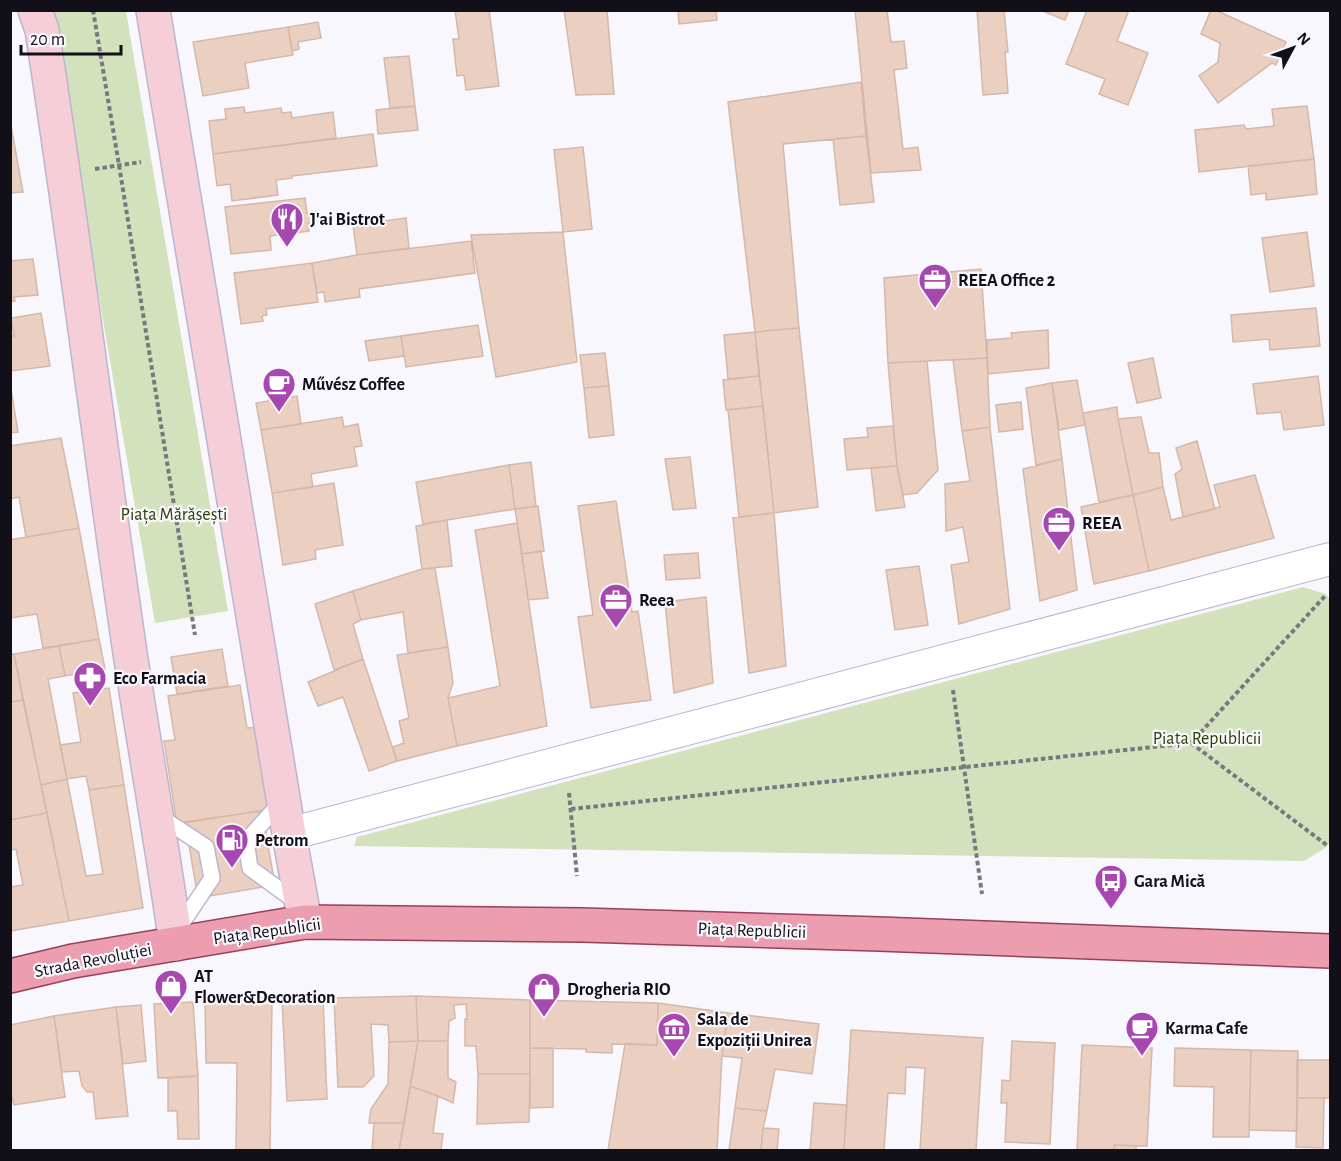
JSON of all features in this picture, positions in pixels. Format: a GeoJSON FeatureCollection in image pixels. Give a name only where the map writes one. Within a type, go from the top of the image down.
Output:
{"type":"FeatureCollection","features":[{"type":"Feature","properties":{"kind":"main road"},"geometry":{"type":"LineString","coordinates":[[35,10],[42,30],[63,164],[129,646],[175,939]]}},
{"type":"Feature","properties":{"kind":"main road"},"geometry":{"type":"LineString","coordinates":[[153,10],[304,914]]}},
{"type":"Feature","properties":{"kind":"main road","name":"Piața Republicii"},"geometry":{"type":"LineString","coordinates":[[175,939],[304,914],[1330,951]]}},
{"type":"Feature","properties":{"kind":"main road","name":"Strada Revoluției"},"geometry":{"type":"LineString","coordinates":[[10,976],[175,939]]}},
{"type":"Feature","properties":{"kind":"street"},"geometry":{"type":"LineString","coordinates":[[289,834],[1330,559]]}},
{"type":"Feature","properties":{"kind":"lane"},"geometry":{"type":"LineString","coordinates":[[284,800],[246,841],[250,868],[304,914]]}},
{"type":"Feature","properties":{"kind":"lane"},"geometry":{"type":"LineString","coordinates":[[156,814],[206,847],[212,878],[175,939]]}},
{"type":"Feature","properties":{"kind":"path"},"geometry":{"type":"LineString","coordinates":[[93,10],[195,635]]}},
{"type":"Feature","properties":{"kind":"path"},"geometry":{"type":"LineString","coordinates":[[90,170],[141,162]]}},
{"type":"Feature","properties":{"kind":"path"},"geometry":{"type":"LineString","coordinates":[[571,809],[1191,743],[1327,593]]}},
{"type":"Feature","properties":{"kind":"path"},"geometry":{"type":"LineString","coordinates":[[953,690],[982,894]]}},
{"type":"Feature","properties":{"kind":"path"},"geometry":{"type":"LineString","coordinates":[[1191,743],[1328,846]]}},
{"type":"Feature","properties":{"kind":"path"},"geometry":{"type":"LineString","coordinates":[[569,792],[577,876]]}},
{"type":"Feature","properties":{"kind":"green space","name":"Piața Mărășești"},"geometry":{"type":"Polygon","coordinates":[[[50,11],[126,11],[228,611],[155,623],[50,11]]]}},
{"type":"Feature","properties":{"kind":"green space","name":"Piața Republicii"},"geometry":{"type":"Polygon","coordinates":[[[1303,587],[1326,594],[1330,600],[1330,842],[1327,847],[1304,861],[354,846],[357,837],[1303,587]]]}},
{"type":"Feature","properties":{"kind":"building"},"geometry":{"type":"Polygon","coordinates":[[[455,10],[489,10],[499,86],[466,90],[464,75],[457,76],[453,39],[459,39],[455,10]]]}},
{"type":"Feature","properties":{"kind":"building"},"geometry":{"type":"Polygon","coordinates":[[[564,10],[607,10],[614,94],[576,95],[564,10]]]}},
{"type":"Feature","properties":{"kind":"building"},"geometry":{"type":"Polygon","coordinates":[[[678,10],[716,10],[717,20],[679,24],[678,10]]]}},
{"type":"Feature","properties":{"kind":"building"},"geometry":{"type":"Polygon","coordinates":[[[855,10],[887,10],[891,42],[904,41],[907,68],[894,70],[903,149],[918,147],[921,170],[871,173],[855,10]]]}},
{"type":"Feature","properties":{"kind":"building"},"geometry":{"type":"Polygon","coordinates":[[[977,10],[1004,10],[1008,52],[1005,52],[1008,93],[983,95],[977,10]]]}},
{"type":"Feature","properties":{"kind":"building"},"geometry":{"type":"Polygon","coordinates":[[[1040,10],[1069,10],[1065,20],[1040,10]]]}},
{"type":"Feature","properties":{"kind":"building"},"geometry":{"type":"Polygon","coordinates":[[[1087,10],[1129,10],[1117,41],[1148,53],[1128,105],[1099,94],[1105,79],[1066,64],[1087,10]]]}},
{"type":"Feature","properties":{"kind":"building"},"geometry":{"type":"Polygon","coordinates":[[[1211,10],[1286,42],[1276,65],[1272,63],[1218,103],[1199,76],[1218,62],[1220,43],[1201,34],[1211,10]]]}},
{"type":"Feature","properties":{"kind":"building"},"geometry":{"type":"Polygon","coordinates":[[[318,22],[321,38],[298,42],[299,49],[292,51],[288,27],[318,22]]]}},
{"type":"Feature","properties":{"kind":"building"},"geometry":{"type":"Polygon","coordinates":[[[288,27],[293,55],[245,63],[249,88],[203,96],[193,42],[288,27]]]}},
{"type":"Feature","properties":{"kind":"building"},"geometry":{"type":"Polygon","coordinates":[[[409,56],[415,106],[390,108],[384,58],[409,56]]]}},
{"type":"Feature","properties":{"kind":"building"},"geometry":{"type":"Polygon","coordinates":[[[861,82],[866,136],[783,144],[799,328],[755,332],[728,102],[861,82]]]}},
{"type":"Feature","properties":{"kind":"building"},"geometry":{"type":"Polygon","coordinates":[[[415,106],[418,130],[378,134],[376,110],[415,106]]]}},
{"type":"Feature","properties":{"kind":"building"},"geometry":{"type":"Polygon","coordinates":[[[1307,106],[1314,159],[1199,172],[1195,130],[1244,125],[1246,129],[1274,126],[1272,109],[1307,106]]]}},
{"type":"Feature","properties":{"kind":"building"},"geometry":{"type":"Polygon","coordinates":[[[244,107],[245,113],[281,108],[282,113],[291,112],[292,118],[333,112],[336,138],[213,154],[209,121],[226,119],[225,109],[244,107]]]}},
{"type":"Feature","properties":{"kind":"building"},"geometry":{"type":"Polygon","coordinates":[[[10,120],[23,192],[10,193],[10,120]]]}},
{"type":"Feature","properties":{"kind":"building"},"geometry":{"type":"Polygon","coordinates":[[[373,134],[377,166],[292,176],[292,178],[276,180],[278,195],[232,201],[230,184],[217,186],[213,154],[373,134]]]}},
{"type":"Feature","properties":{"kind":"building"},"geometry":{"type":"Polygon","coordinates":[[[866,136],[874,202],[840,205],[833,139],[866,136]]]}},
{"type":"Feature","properties":{"kind":"building"},"geometry":{"type":"Polygon","coordinates":[[[583,147],[592,229],[563,232],[554,150],[583,147]]]}},
{"type":"Feature","properties":{"kind":"building"},"geometry":{"type":"Polygon","coordinates":[[[1314,159],[1317,194],[1266,200],[1266,193],[1251,195],[1248,166],[1314,159]]]}},
{"type":"Feature","properties":{"kind":"building"},"geometry":{"type":"Polygon","coordinates":[[[305,198],[307,213],[312,212],[313,223],[308,223],[309,231],[270,236],[271,250],[231,254],[225,207],[305,198]]]}},
{"type":"Feature","properties":{"kind":"building"},"geometry":{"type":"Polygon","coordinates":[[[406,218],[409,248],[357,255],[353,225],[406,218]]]}},
{"type":"Feature","properties":{"kind":"building"},"geometry":{"type":"Polygon","coordinates":[[[563,232],[577,362],[496,377],[471,235],[563,232]]]}},
{"type":"Feature","properties":{"kind":"building"},"geometry":{"type":"Polygon","coordinates":[[[1307,232],[1314,286],[1270,292],[1262,238],[1307,232]]]}},
{"type":"Feature","properties":{"kind":"building"},"geometry":{"type":"Polygon","coordinates":[[[471,241],[475,273],[359,289],[360,297],[325,302],[324,292],[317,293],[312,263],[471,241]]]}},
{"type":"Feature","properties":{"kind":"building"},"geometry":{"type":"Polygon","coordinates":[[[33,259],[38,295],[14,297],[15,301],[10,302],[10,261],[33,259]]]}},
{"type":"Feature","properties":{"kind":"building"},"geometry":{"type":"Polygon","coordinates":[[[312,263],[318,302],[266,309],[267,315],[262,316],[263,321],[241,324],[234,273],[312,263]]]}},
{"type":"Feature","properties":{"kind":"building","name":"REEA Office 2"},"geometry":{"type":"Polygon","coordinates":[[[981,269],[987,358],[888,363],[884,278],[981,269]]]}},
{"type":"Feature","properties":{"kind":"building"},"geometry":{"type":"Polygon","coordinates":[[[1316,308],[1320,346],[1270,350],[1269,339],[1233,342],[1231,315],[1316,308]]]}},
{"type":"Feature","properties":{"kind":"building"},"geometry":{"type":"Polygon","coordinates":[[[41,313],[50,366],[10,371],[10,336],[14,336],[11,318],[41,313]]]}},
{"type":"Feature","properties":{"kind":"building"},"geometry":{"type":"Polygon","coordinates":[[[478,325],[483,356],[406,367],[401,336],[478,325]]]}},
{"type":"Feature","properties":{"kind":"building"},"geometry":{"type":"Polygon","coordinates":[[[799,328],[818,507],[774,513],[755,332],[799,328]]]}},
{"type":"Feature","properties":{"kind":"building"},"geometry":{"type":"Polygon","coordinates":[[[1048,330],[1049,368],[988,374],[987,340],[1012,338],[1011,333],[1048,330]]]}},
{"type":"Feature","properties":{"kind":"building"},"geometry":{"type":"Polygon","coordinates":[[[755,332],[759,376],[728,379],[724,335],[755,332]]]}},
{"type":"Feature","properties":{"kind":"building"},"geometry":{"type":"Polygon","coordinates":[[[401,336],[404,356],[369,361],[365,341],[401,336]]]}},
{"type":"Feature","properties":{"kind":"building"},"geometry":{"type":"Polygon","coordinates":[[[605,353],[609,386],[584,388],[580,355],[605,353]]]}},
{"type":"Feature","properties":{"kind":"building"},"geometry":{"type":"Polygon","coordinates":[[[987,358],[990,427],[962,431],[953,360],[987,358]]]}},
{"type":"Feature","properties":{"kind":"building"},"geometry":{"type":"Polygon","coordinates":[[[1153,358],[1161,398],[1137,403],[1128,363],[1153,358]]]}},
{"type":"Feature","properties":{"kind":"building"},"geometry":{"type":"Polygon","coordinates":[[[927,361],[938,470],[917,493],[903,495],[897,466],[888,363],[927,361]]]}},
{"type":"Feature","properties":{"kind":"building"},"geometry":{"type":"Polygon","coordinates":[[[759,376],[763,406],[726,410],[723,380],[759,376]]]}},
{"type":"Feature","properties":{"kind":"building"},"geometry":{"type":"Polygon","coordinates":[[[1318,376],[1324,425],[1284,430],[1281,412],[1257,414],[1253,384],[1318,376]]]}},
{"type":"Feature","properties":{"kind":"building"},"geometry":{"type":"Polygon","coordinates":[[[1077,380],[1085,425],[1059,430],[1052,383],[1077,380]]]}},
{"type":"Feature","properties":{"kind":"building"},"geometry":{"type":"Polygon","coordinates":[[[10,383],[18,432],[10,433],[10,383]]]}},
{"type":"Feature","properties":{"kind":"building"},"geometry":{"type":"Polygon","coordinates":[[[1052,383],[1062,459],[1036,465],[1026,388],[1052,383]]]}},
{"type":"Feature","properties":{"kind":"building"},"geometry":{"type":"Polygon","coordinates":[[[609,386],[614,435],[589,438],[584,388],[609,386]]]}},
{"type":"Feature","properties":{"kind":"building","name":"Művész Coffee"},"geometry":{"type":"Polygon","coordinates":[[[297,396],[301,424],[261,430],[256,403],[297,396]]]}},
{"type":"Feature","properties":{"kind":"building"},"geometry":{"type":"Polygon","coordinates":[[[1021,402],[1023,429],[999,432],[996,405],[1021,402]]]}},
{"type":"Feature","properties":{"kind":"building"},"geometry":{"type":"Polygon","coordinates":[[[763,406],[774,513],[739,517],[728,410],[763,406]]]}},
{"type":"Feature","properties":{"kind":"building"},"geometry":{"type":"Polygon","coordinates":[[[1117,407],[1133,495],[1099,502],[1083,413],[1117,407]]]}},
{"type":"Feature","properties":{"kind":"building"},"geometry":{"type":"Polygon","coordinates":[[[342,417],[344,427],[358,424],[362,446],[354,447],[357,466],[311,474],[313,487],[272,493],[261,430],[342,417]]]}},
{"type":"Feature","properties":{"kind":"building"},"geometry":{"type":"Polygon","coordinates":[[[1141,417],[1149,453],[1159,453],[1163,487],[1133,495],[1118,419],[1141,417]]]}},
{"type":"Feature","properties":{"kind":"building"},"geometry":{"type":"Polygon","coordinates":[[[893,426],[897,466],[847,470],[844,439],[868,437],[867,428],[893,426]]]}},
{"type":"Feature","properties":{"kind":"building"},"geometry":{"type":"Polygon","coordinates":[[[990,427],[1010,609],[959,624],[951,565],[969,562],[963,527],[946,531],[945,484],[970,481],[962,431],[990,427]]]}},
{"type":"Feature","properties":{"kind":"building"},"geometry":{"type":"Polygon","coordinates":[[[61,438],[79,528],[26,537],[19,497],[10,499],[10,446],[61,438]]]}},
{"type":"Feature","properties":{"kind":"building"},"geometry":{"type":"Polygon","coordinates":[[[1197,441],[1215,509],[1183,517],[1175,474],[1182,469],[1176,448],[1197,441]]]}},
{"type":"Feature","properties":{"kind":"building"},"geometry":{"type":"Polygon","coordinates":[[[690,457],[696,508],[673,510],[665,459],[690,457]]]}},
{"type":"Feature","properties":{"kind":"building"},"geometry":{"type":"Polygon","coordinates":[[[1062,459],[1077,590],[1040,601],[1023,469],[1062,459]]]}},
{"type":"Feature","properties":{"kind":"building"},"geometry":{"type":"Polygon","coordinates":[[[531,462],[536,506],[515,509],[509,465],[531,462]]]}},
{"type":"Feature","properties":{"kind":"building"},"geometry":{"type":"Polygon","coordinates":[[[509,465],[515,509],[423,524],[416,482],[509,465]]]}},
{"type":"Feature","properties":{"kind":"building"},"geometry":{"type":"Polygon","coordinates":[[[897,466],[905,507],[876,511],[871,468],[897,466]]]}},
{"type":"Feature","properties":{"kind":"building"},"geometry":{"type":"Polygon","coordinates":[[[1255,475],[1274,538],[1149,571],[1133,495],[1163,487],[1171,520],[1220,507],[1214,485],[1255,475]]]}},
{"type":"Feature","properties":{"kind":"building"},"geometry":{"type":"Polygon","coordinates":[[[334,483],[343,545],[315,550],[316,559],[283,565],[272,493],[334,483]]]}},
{"type":"Feature","properties":{"kind":"building"},"geometry":{"type":"Polygon","coordinates":[[[1133,495],[1149,571],[1094,584],[1081,507],[1133,495]]]}},
{"type":"Feature","properties":{"kind":"building"},"geometry":{"type":"Polygon","coordinates":[[[616,501],[632,612],[638,611],[651,700],[591,708],[578,617],[593,615],[578,506],[616,501]]]}},
{"type":"Feature","properties":{"kind":"building"},"geometry":{"type":"Polygon","coordinates":[[[538,506],[544,551],[522,554],[515,509],[538,506]]]}},
{"type":"Feature","properties":{"kind":"building"},"geometry":{"type":"Polygon","coordinates":[[[774,513],[786,666],[749,673],[733,518],[774,513]]]}},
{"type":"Feature","properties":{"kind":"building"},"geometry":{"type":"Polygon","coordinates":[[[447,520],[452,566],[422,569],[416,526],[447,520]]]}},
{"type":"Feature","properties":{"kind":"building"},"geometry":{"type":"Polygon","coordinates":[[[517,523],[547,726],[457,746],[448,698],[500,686],[475,530],[517,523]]]}},
{"type":"Feature","properties":{"kind":"building"},"geometry":{"type":"Polygon","coordinates":[[[79,528],[99,639],[43,648],[37,614],[11,618],[10,540],[79,528]]]}},
{"type":"Feature","properties":{"kind":"building"},"geometry":{"type":"Polygon","coordinates":[[[541,551],[548,598],[528,600],[522,554],[541,551]]]}},
{"type":"Feature","properties":{"kind":"building"},"geometry":{"type":"Polygon","coordinates":[[[698,553],[700,578],[666,580],[664,555],[698,553]]]}},
{"type":"Feature","properties":{"kind":"building"},"geometry":{"type":"Polygon","coordinates":[[[919,566],[928,625],[895,630],[886,570],[919,566]]]}},
{"type":"Feature","properties":{"kind":"building"},"geometry":{"type":"Polygon","coordinates":[[[435,568],[448,647],[408,653],[403,612],[361,620],[353,591],[422,569],[435,568]]]}},
{"type":"Feature","properties":{"kind":"building"},"geometry":{"type":"Polygon","coordinates":[[[353,591],[361,620],[353,624],[363,659],[334,670],[315,604],[353,591]]]}},
{"type":"Feature","properties":{"kind":"building"},"geometry":{"type":"Polygon","coordinates":[[[706,597],[713,683],[674,693],[665,602],[706,597]]]}},
{"type":"Feature","properties":{"kind":"building"},"geometry":{"type":"Polygon","coordinates":[[[99,639],[105,669],[65,676],[59,646],[99,639]]]}},
{"type":"Feature","properties":{"kind":"building"},"geometry":{"type":"Polygon","coordinates":[[[59,646],[65,676],[48,679],[67,779],[41,785],[14,654],[59,646]]]}},
{"type":"Feature","properties":{"kind":"building"},"geometry":{"type":"Polygon","coordinates":[[[448,647],[453,683],[448,698],[457,746],[397,761],[393,747],[404,743],[399,721],[409,718],[397,655],[448,647]]]}},
{"type":"Feature","properties":{"kind":"building"},"geometry":{"type":"Polygon","coordinates":[[[222,649],[228,686],[177,694],[171,657],[222,649]]]}},
{"type":"Feature","properties":{"kind":"building"},"geometry":{"type":"Polygon","coordinates":[[[10,654],[14,654],[23,700],[10,702],[10,654]]]}},
{"type":"Feature","properties":{"kind":"building"},"geometry":{"type":"Polygon","coordinates":[[[363,659],[397,761],[369,771],[343,697],[318,706],[308,682],[363,659]]]}},
{"type":"Feature","properties":{"kind":"building"},"geometry":{"type":"Polygon","coordinates":[[[240,685],[247,728],[258,727],[271,809],[177,824],[164,741],[175,740],[168,696],[240,685]]]}},
{"type":"Feature","properties":{"kind":"building"},"geometry":{"type":"Polygon","coordinates":[[[109,688],[124,785],[89,790],[86,776],[67,779],[60,745],[81,742],[73,693],[109,688]]]}},
{"type":"Feature","properties":{"kind":"building"},"geometry":{"type":"Polygon","coordinates":[[[23,700],[47,813],[10,820],[10,702],[23,700]]]}},
{"type":"Feature","properties":{"kind":"building"},"geometry":{"type":"Polygon","coordinates":[[[67,779],[86,876],[103,874],[89,790],[124,785],[143,908],[69,921],[41,785],[67,779]]]}},
{"type":"Feature","properties":{"kind":"building","name":"Petrom"},"geometry":{"type":"Polygon","coordinates":[[[262,811],[275,885],[198,898],[185,822],[262,811]]]}},
{"type":"Feature","properties":{"kind":"building"},"geometry":{"type":"Polygon","coordinates":[[[47,813],[69,921],[10,931],[10,887],[23,885],[16,849],[10,850],[10,820],[47,813]]]}},
{"type":"Feature","properties":{"kind":"building"},"geometry":{"type":"Polygon","coordinates":[[[416,996],[530,1000],[530,1074],[478,1074],[476,1046],[465,1046],[466,1004],[454,1005],[455,1018],[449,1021],[448,1041],[418,1041],[416,996]]]}},
{"type":"Feature","properties":{"kind":"building"},"geometry":{"type":"Polygon","coordinates":[[[416,996],[418,1041],[389,1042],[388,1025],[371,1024],[374,1076],[363,1087],[338,1087],[334,998],[416,996]]]}},
{"type":"Feature","properties":{"kind":"building"},"geometry":{"type":"Polygon","coordinates":[[[323,997],[327,1099],[287,1101],[282,999],[323,997]]]}},
{"type":"Feature","properties":{"kind":"building"},"geometry":{"type":"Polygon","coordinates":[[[272,998],[270,1150],[236,1150],[237,1063],[206,1063],[205,1001],[272,998]]]}},
{"type":"Feature","properties":{"kind":"building"},"geometry":{"type":"Polygon","coordinates":[[[530,1000],[658,1003],[657,1045],[612,1044],[612,1053],[586,1052],[586,1049],[530,1048],[530,1000]]]}},
{"type":"Feature","properties":{"kind":"building"},"geometry":{"type":"Polygon","coordinates":[[[193,1002],[198,1076],[158,1078],[154,1004],[193,1002]]]}},
{"type":"Feature","properties":{"kind":"building"},"geometry":{"type":"Polygon","coordinates":[[[658,1003],[728,1013],[722,1056],[717,1150],[608,1150],[625,1044],[657,1045],[658,1003]]]}},
{"type":"Feature","properties":{"kind":"building"},"geometry":{"type":"Polygon","coordinates":[[[141,1005],[146,1061],[123,1064],[116,1007],[141,1005]]]}},
{"type":"Feature","properties":{"kind":"building"},"geometry":{"type":"Polygon","coordinates":[[[116,1007],[128,1116],[96,1119],[93,1092],[87,1092],[82,1086],[79,1071],[62,1072],[54,1016],[116,1007]]]}},
{"type":"Feature","properties":{"kind":"building"},"geometry":{"type":"Polygon","coordinates":[[[728,1013],[819,1024],[812,1074],[775,1069],[767,1111],[735,1108],[742,1058],[722,1056],[728,1013]]]}},
{"type":"Feature","properties":{"kind":"building"},"geometry":{"type":"Polygon","coordinates":[[[54,1016],[65,1097],[14,1105],[10,1088],[10,1025],[54,1016]]]}},
{"type":"Feature","properties":{"kind":"building"},"geometry":{"type":"Polygon","coordinates":[[[851,1030],[983,1038],[976,1150],[920,1150],[925,1068],[906,1067],[905,1094],[888,1093],[884,1150],[844,1150],[851,1030]]]}},
{"type":"Feature","properties":{"kind":"building"},"geometry":{"type":"Polygon","coordinates":[[[418,1041],[404,1123],[369,1123],[371,1109],[388,1084],[389,1042],[418,1041]]]}},
{"type":"Feature","properties":{"kind":"building"},"geometry":{"type":"Polygon","coordinates":[[[418,1041],[448,1041],[448,1078],[456,1082],[453,1103],[410,1086],[418,1041]]]}},
{"type":"Feature","properties":{"kind":"building"},"geometry":{"type":"Polygon","coordinates":[[[1012,1041],[1055,1043],[1050,1144],[1005,1142],[1007,1103],[1001,1103],[1002,1080],[1010,1081],[1012,1041]]]}},
{"type":"Feature","properties":{"kind":"building"},"geometry":{"type":"Polygon","coordinates":[[[1082,1045],[1152,1048],[1147,1146],[1114,1145],[1114,1150],[1077,1150],[1082,1045]]]}},
{"type":"Feature","properties":{"kind":"building"},"geometry":{"type":"Polygon","coordinates":[[[530,1048],[553,1048],[553,1107],[530,1108],[530,1048]]]}},
{"type":"Feature","properties":{"kind":"building"},"geometry":{"type":"Polygon","coordinates":[[[1175,1048],[1251,1050],[1249,1137],[1213,1137],[1214,1087],[1174,1086],[1175,1048]]]}},
{"type":"Feature","properties":{"kind":"building"},"geometry":{"type":"Polygon","coordinates":[[[1251,1050],[1298,1051],[1297,1131],[1249,1130],[1251,1050]]]}},
{"type":"Feature","properties":{"kind":"building"},"geometry":{"type":"Polygon","coordinates":[[[1297,1060],[1330,1060],[1330,1098],[1297,1098],[1297,1060]]]}},
{"type":"Feature","properties":{"kind":"building"},"geometry":{"type":"Polygon","coordinates":[[[478,1074],[530,1074],[529,1122],[477,1124],[478,1074]]]}},
{"type":"Feature","properties":{"kind":"building"},"geometry":{"type":"Polygon","coordinates":[[[198,1076],[199,1139],[178,1139],[177,1111],[168,1111],[168,1078],[198,1076]]]}},
{"type":"Feature","properties":{"kind":"building"},"geometry":{"type":"Polygon","coordinates":[[[410,1086],[438,1096],[433,1133],[443,1134],[441,1150],[399,1150],[410,1086]]]}},
{"type":"Feature","properties":{"kind":"building"},"geometry":{"type":"Polygon","coordinates":[[[1297,1098],[1324,1098],[1323,1148],[1296,1147],[1297,1098]]]}},
{"type":"Feature","properties":{"kind":"building"},"geometry":{"type":"Polygon","coordinates":[[[814,1103],[847,1105],[844,1150],[810,1150],[814,1103]]]}},
{"type":"Feature","properties":{"kind":"building"},"geometry":{"type":"Polygon","coordinates":[[[735,1108],[767,1111],[761,1150],[729,1150],[735,1108]]]}},
{"type":"Feature","properties":{"kind":"building"},"geometry":{"type":"Polygon","coordinates":[[[374,1123],[404,1123],[399,1150],[372,1150],[374,1123]]]}},
{"type":"Feature","properties":{"kind":"building"},"geometry":{"type":"Polygon","coordinates":[[[763,1128],[779,1129],[777,1150],[761,1150],[763,1128]]]}},
{"type":"Feature","properties":{"kind":"building"},"geometry":{"type":"Polygon","coordinates":[[[1114,1145],[1136,1146],[1136,1150],[1114,1150],[1114,1145]]]}},
{"type":"Feature","properties":{"kind":"place","name":"J'ai Bistrot"},"geometry":{"type":"Point","coordinates":[287,248]}},
{"type":"Feature","properties":{"kind":"place","name":"REEA Office 2"},"geometry":{"type":"Point","coordinates":[935,309]}},
{"type":"Feature","properties":{"kind":"place","name":"Művész Coffee"},"geometry":{"type":"Point","coordinates":[279,413]}},
{"type":"Feature","properties":{"kind":"place","name":"REEA"},"geometry":{"type":"Point","coordinates":[1059,552]}},
{"type":"Feature","properties":{"kind":"place","name":"Reea"},"geometry":{"type":"Point","coordinates":[616,629]}},
{"type":"Feature","properties":{"kind":"place","name":"Eco Farmacia"},"geometry":{"type":"Point","coordinates":[90,707]}},
{"type":"Feature","properties":{"kind":"place","name":"Petrom"},"geometry":{"type":"Point","coordinates":[232,869]}},
{"type":"Feature","properties":{"kind":"place","name":"Gara Mică"},"geometry":{"type":"Point","coordinates":[1111,910]}},
{"type":"Feature","properties":{"kind":"place","name":"AT Flower&Decoration"},"geometry":{"type":"Point","coordinates":[171,1015]}},
{"type":"Feature","properties":{"kind":"place","name":"Drogheria RIO"},"geometry":{"type":"Point","coordinates":[544,1018]}},
{"type":"Feature","properties":{"kind":"place","name":"Karma Cafe"},"geometry":{"type":"Point","coordinates":[1142,1057]}},
{"type":"Feature","properties":{"kind":"place","name":"Sala de Expoziții Unirea"},"geometry":{"type":"Point","coordinates":[674,1058]}}]}
